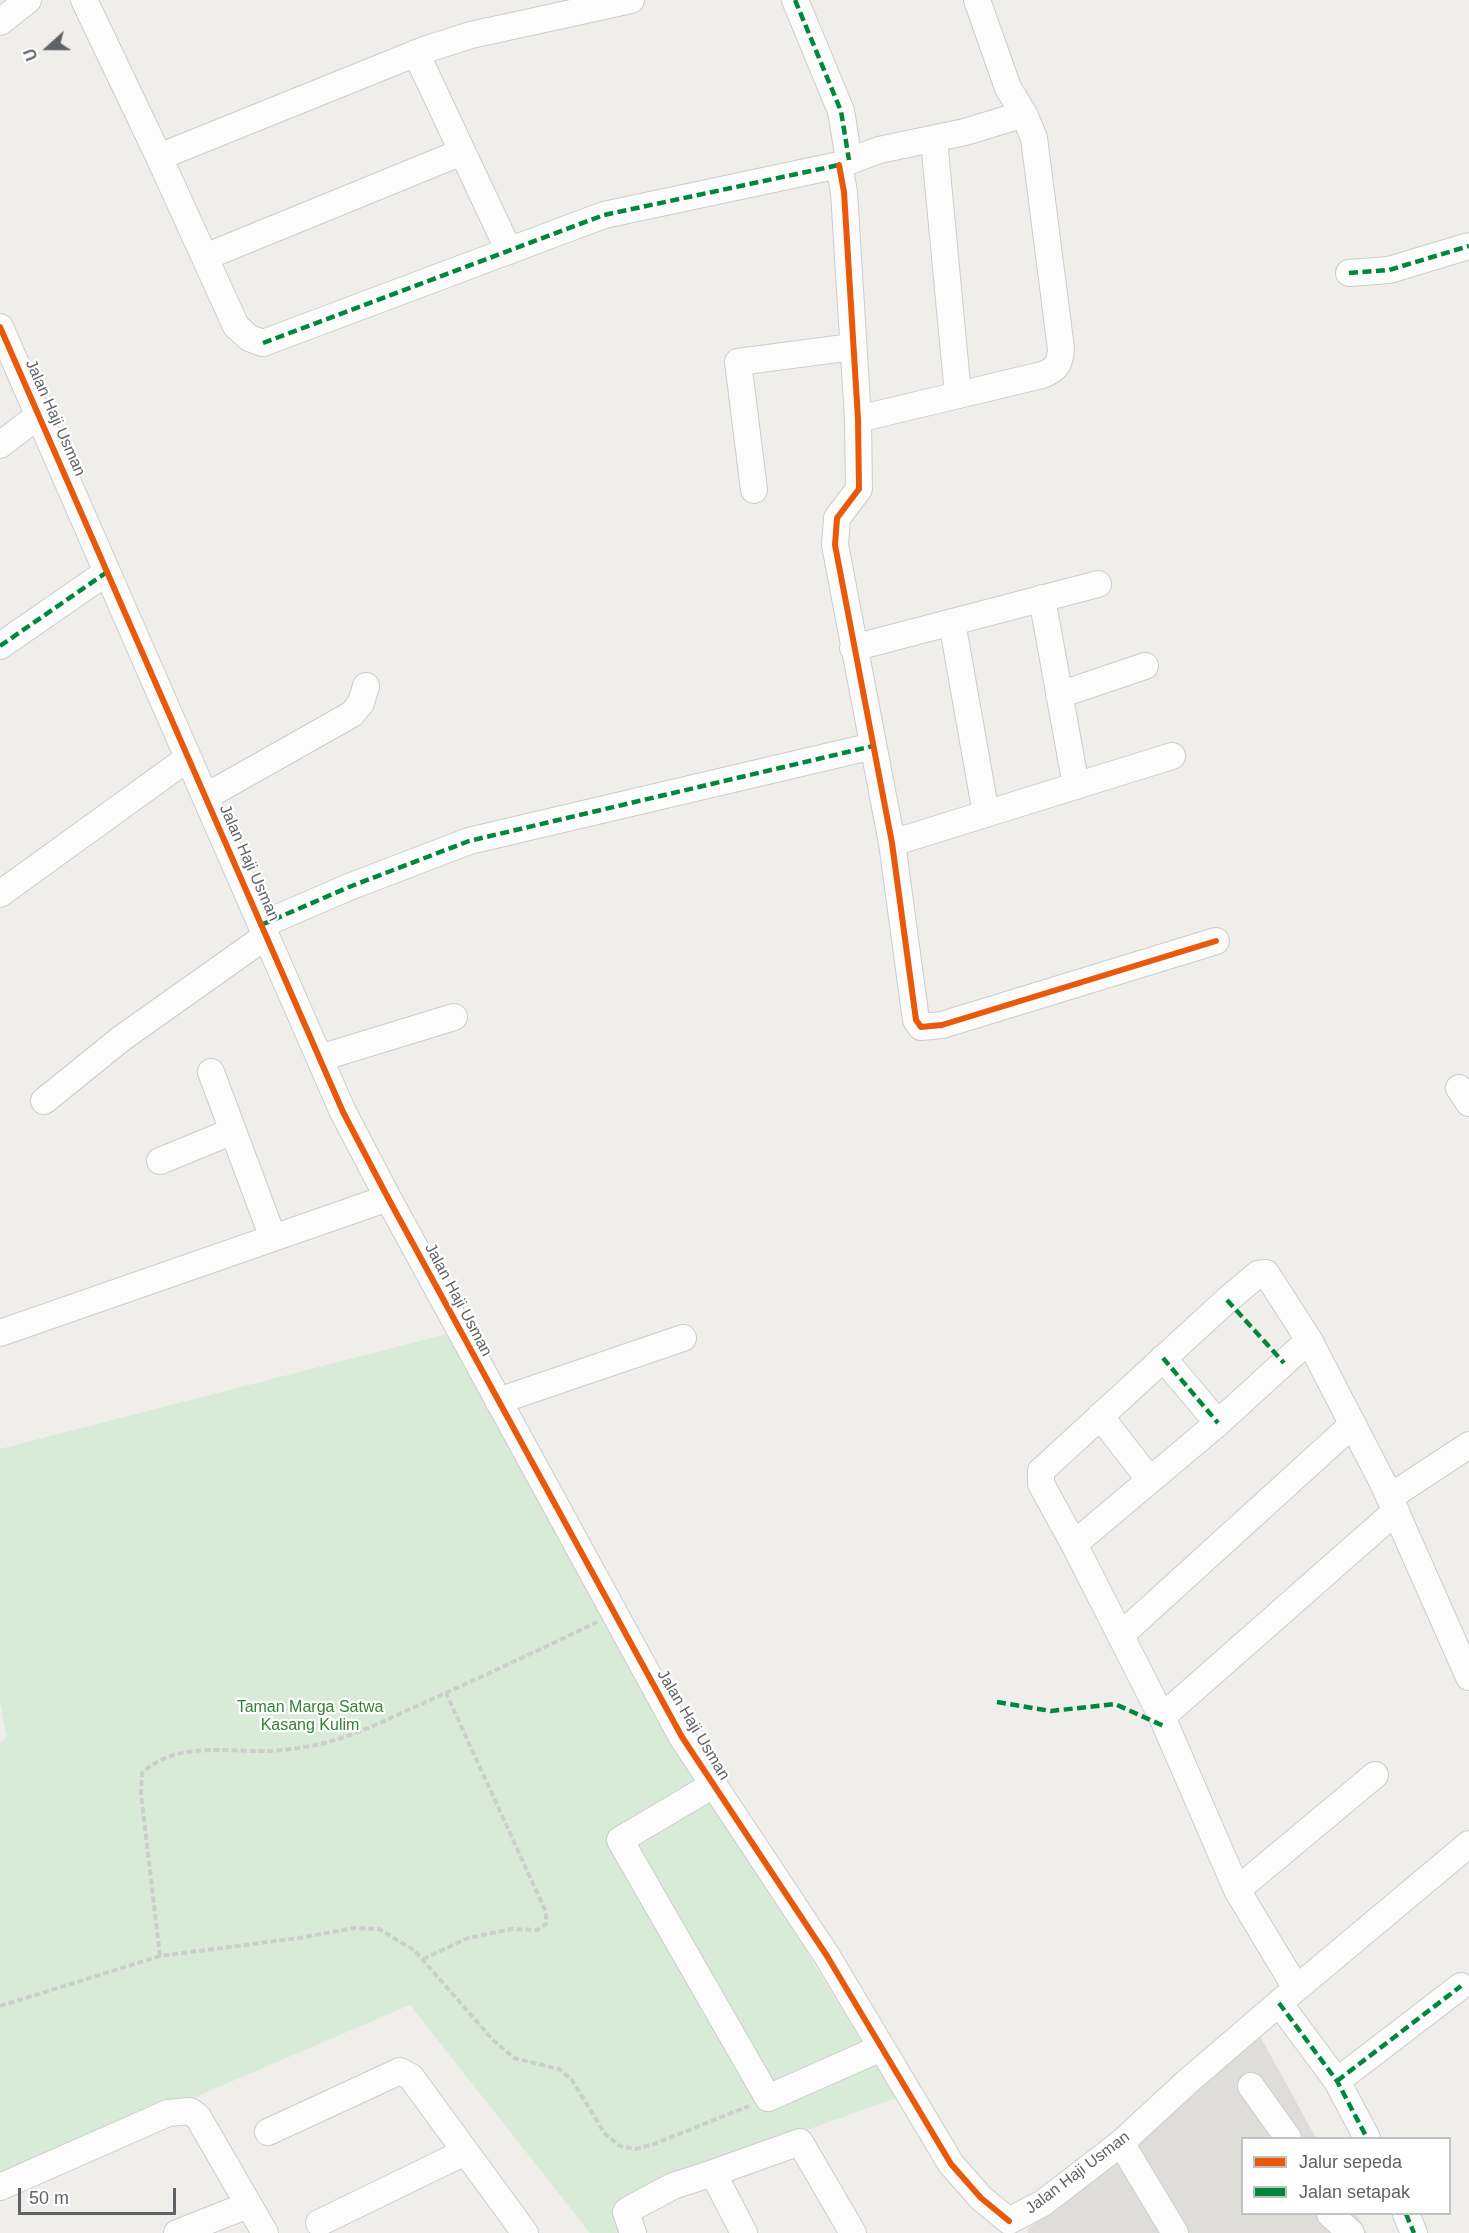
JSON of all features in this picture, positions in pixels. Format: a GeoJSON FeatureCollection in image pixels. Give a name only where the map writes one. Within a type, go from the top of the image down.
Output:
{"type":"FeatureCollection","features":[{"type":"Feature","properties":{"kind":"street"},"geometry":{"type":"LineString","coordinates":[[0,22],[28,0]]}},
{"type":"Feature","properties":{"kind":"street"},"geometry":{"type":"LineString","coordinates":[[84,0],[236,326],[249,338],[263,343],[604,215],[844,162],[879,150],[934,140],[1024,114]]}},
{"type":"Feature","properties":{"kind":"street"},"geometry":{"type":"LineString","coordinates":[[159,157],[416,53],[471,34],[631,0]]}},
{"type":"Feature","properties":{"kind":"street"},"geometry":{"type":"LineString","coordinates":[[795,0],[841,111],[852,347],[858,419],[859,489],[837,518],[835,545],[892,843],[912,1000],[921,1027],[942,1025],[1216,941]]}},
{"type":"Feature","properties":{"kind":"street"},"geometry":{"type":"LineString","coordinates":[[858,419],[1042,375],[1052,371],[1060,363],[1061,349],[1034,138],[1024,114],[1008,88],[977,0]]}},
{"type":"Feature","properties":{"kind":"street"},"geometry":{"type":"LineString","coordinates":[[416,53],[509,251]]}},
{"type":"Feature","properties":{"kind":"street"},"geometry":{"type":"LineString","coordinates":[[934,140],[958,395]]}},
{"type":"Feature","properties":{"kind":"street"},"geometry":{"type":"LineString","coordinates":[[205,257],[462,152]]}},
{"type":"Feature","properties":{"kind":"street"},"geometry":{"type":"LineString","coordinates":[[1349,273],[1389,270],[1469,246]]}},
{"type":"Feature","properties":{"kind":"street","name":"Jalan Haji Usman"},"geometry":{"type":"LineString","coordinates":[[0,327],[343,1112],[388,1198],[681,1737],[827,1956],[951,2164],[1009,2227],[1121,2144],[1187,2082],[1287,1995],[1469,1844]]}},
{"type":"Feature","properties":{"kind":"street"},"geometry":{"type":"LineString","coordinates":[[754,490],[738,362],[852,347]]}},
{"type":"Feature","properties":{"kind":"street"},"geometry":{"type":"LineString","coordinates":[[0,445],[39,415]]}},
{"type":"Feature","properties":{"kind":"street"},"geometry":{"type":"LineString","coordinates":[[0,646],[107,572]]}},
{"type":"Feature","properties":{"kind":"street"},"geometry":{"type":"LineString","coordinates":[[853,648],[1098,584]]}},
{"type":"Feature","properties":{"kind":"street"},"geometry":{"type":"LineString","coordinates":[[1042,598],[1076,786]]}},
{"type":"Feature","properties":{"kind":"street"},"geometry":{"type":"LineString","coordinates":[[952,622],[986,814]]}},
{"type":"Feature","properties":{"kind":"street"},"geometry":{"type":"LineString","coordinates":[[1059,695],[1145,666]]}},
{"type":"Feature","properties":{"kind":"street"},"geometry":{"type":"LineString","coordinates":[[205,797],[352,714],[362,703],[366,686]]}},
{"type":"Feature","properties":{"kind":"street"},"geometry":{"type":"LineString","coordinates":[[44,1101],[122,1038],[264,930],[349,887],[469,842],[873,746]]}},
{"type":"Feature","properties":{"kind":"street"},"geometry":{"type":"LineString","coordinates":[[892,843],[1173,756]]}},
{"type":"Feature","properties":{"kind":"street"},"geometry":{"type":"LineString","coordinates":[[0,894],[188,758]]}},
{"type":"Feature","properties":{"kind":"street"},"geometry":{"type":"LineString","coordinates":[[320,1059],[454,1017]]}},
{"type":"Feature","properties":{"kind":"street"},"geometry":{"type":"LineString","coordinates":[[211,1072],[273,1238]]}},
{"type":"Feature","properties":{"kind":"street"},"geometry":{"type":"LineString","coordinates":[[160,1161],[233,1131]]}},
{"type":"Feature","properties":{"kind":"street"},"geometry":{"type":"LineString","coordinates":[[0,1333],[388,1198]]}},
{"type":"Feature","properties":{"kind":"street"},"geometry":{"type":"LineString","coordinates":[[1366,2137],[1287,1995],[1237,1890],[1162,1717],[1122,1634],[1041,1484],[1041,1470],[1250,1280],[1258,1274],[1266,1273],[1309,1340],[1353,1424],[1393,1504],[1469,1677]]}},
{"type":"Feature","properties":{"kind":"street"},"geometry":{"type":"LineString","coordinates":[[498,1401],[683,1338]]}},
{"type":"Feature","properties":{"kind":"street"},"geometry":{"type":"LineString","coordinates":[[1074,1544],[1149,1479],[1218,1424],[1309,1340]]}},
{"type":"Feature","properties":{"kind":"street"},"geometry":{"type":"LineString","coordinates":[[1163,1358],[1218,1424]]}},
{"type":"Feature","properties":{"kind":"street"},"geometry":{"type":"LineString","coordinates":[[1100,1416],[1149,1479]]}},
{"type":"Feature","properties":{"kind":"street"},"geometry":{"type":"LineString","coordinates":[[1122,1634],[1353,1424]]}},
{"type":"Feature","properties":{"kind":"street"},"geometry":{"type":"LineString","coordinates":[[1162,1717],[1393,1504],[1469,1445]]}},
{"type":"Feature","properties":{"kind":"street"},"geometry":{"type":"LineString","coordinates":[[1237,1890],[1375,1775]]}},
{"type":"Feature","properties":{"kind":"street"},"geometry":{"type":"LineString","coordinates":[[713,1785],[620,1840],[768,2098],[881,2048]]}},
{"type":"Feature","properties":{"kind":"street"},"geometry":{"type":"LineString","coordinates":[[1337,2082],[1461,1986]]}},
{"type":"Feature","properties":{"kind":"street"},"geometry":{"type":"LineString","coordinates":[[268,2132],[400,2071],[411,2077],[525,2233]]}},
{"type":"Feature","properties":{"kind":"street"},"geometry":{"type":"LineString","coordinates":[[1251,2086],[1287,2137]]}},
{"type":"Feature","properties":{"kind":"street"},"geometry":{"type":"LineString","coordinates":[[0,2187],[168,2114],[190,2110],[198,2117],[265,2233]]}},
{"type":"Feature","properties":{"kind":"street"},"geometry":{"type":"LineString","coordinates":[[633,2233],[626,2212],[630,2209],[673,2186],[800,2142],[853,2233]]}},
{"type":"Feature","properties":{"kind":"street"},"geometry":{"type":"LineString","coordinates":[[1121,2144],[1175,2233]]}},
{"type":"Feature","properties":{"kind":"street"},"geometry":{"type":"LineString","coordinates":[[319,2223],[465,2152]]}},
{"type":"Feature","properties":{"kind":"street"},"geometry":{"type":"LineString","coordinates":[[713,2174],[744,2233]]}},
{"type":"Feature","properties":{"kind":"street"},"geometry":{"type":"LineString","coordinates":[[177,2233],[248,2205]]}},
{"type":"Feature","properties":{"kind":"street"},"geometry":{"type":"LineString","coordinates":[[1331,2215],[1351,2233]]}},
{"type":"Feature","properties":{"kind":"street"},"geometry":{"type":"LineString","coordinates":[[1406,2215],[1414,2233]]}},
{"type":"Feature","properties":{"kind":"path"},"geometry":{"type":"LineString","coordinates":[[160,1956],[141,1794],[142,1773],[150,1766],[173,1756],[201,1749],[270,1751],[330,1742],[446,1693],[613,1614]]}},
{"type":"Feature","properties":{"kind":"path"},"geometry":{"type":"LineString","coordinates":[[423,1959],[468,1938],[512,1929],[537,1930],[546,1924],[542,1903],[446,1693]]}},
{"type":"Feature","properties":{"kind":"path"},"geometry":{"type":"LineString","coordinates":[[0,2006],[160,1956],[299,1938],[354,1928],[379,1929],[414,1950],[493,2040],[514,2058],[559,2069],[572,2080],[605,2134],[620,2146],[635,2149],[654,2144],[768,2098]]}},
{"type":"Feature","properties":{"kind":"shaded area"},"geometry":{"type":"Polygon","coordinates":[[[1260,2036],[1315,2137],[1241,2137],[1241,2215],[1357,2215],[1367,2233],[1028,2233],[1027,2230],[1260,2036]]]}},
{"type":"Feature","properties":{"kind":"green space","name":"Taman Marga Satwa Kasang Kulim"},"geometry":{"type":"Polygon","coordinates":[[[447,1334],[596,1607],[896,2098],[679,2176],[627,2233],[590,2233],[410,2005],[193,2098],[0,2173],[0,1742],[7,1738],[0,1703],[0,1449],[447,1334]]]}},
{"type":"Feature","properties":{"kind":"marked path"},"geometry":{"type":"LineString","coordinates":[[795,0],[841,111],[849,160]]}},
{"type":"Feature","properties":{"kind":"marked path"},"geometry":{"type":"LineString","coordinates":[[263,343],[604,215],[839,165]]}},
{"type":"Feature","properties":{"kind":"marked path"},"geometry":{"type":"LineString","coordinates":[[1349,273],[1389,270],[1469,246]]}},
{"type":"Feature","properties":{"kind":"marked path"},"geometry":{"type":"LineString","coordinates":[[0,646],[107,572]]}},
{"type":"Feature","properties":{"kind":"marked path"},"geometry":{"type":"LineString","coordinates":[[261,925],[349,887],[469,841],[873,746]]}},
{"type":"Feature","properties":{"kind":"marked path"},"geometry":{"type":"LineString","coordinates":[[1227,1300],[1284,1363]]}},
{"type":"Feature","properties":{"kind":"marked path"},"geometry":{"type":"LineString","coordinates":[[1163,1358],[1218,1423]]}},
{"type":"Feature","properties":{"kind":"marked path"},"geometry":{"type":"LineString","coordinates":[[997,1702],[1051,1711],[1115,1704],[1166,1727]]}},
{"type":"Feature","properties":{"kind":"marked path"},"geometry":{"type":"LineString","coordinates":[[1337,2081],[1461,1986]]}},
{"type":"Feature","properties":{"kind":"marked path"},"geometry":{"type":"LineString","coordinates":[[1279,2003],[1337,2081],[1366,2137]]}},
{"type":"Feature","properties":{"kind":"marked path"},"geometry":{"type":"LineString","coordinates":[[1406,2215],[1414,2233]]}},
{"type":"Feature","properties":{"kind":"cycle path"},"geometry":{"type":"LineString","coordinates":[[839,165],[844,192],[858,419],[859,489],[837,518],[835,545],[892,843],[916,1020],[921,1027],[942,1025],[1216,941]]}},
{"type":"Feature","properties":{"kind":"cycle path"},"geometry":{"type":"LineString","coordinates":[[0,327],[343,1112],[388,1198],[682,1737],[827,1956],[951,2164],[981,2198],[1009,2221]]}}]}
